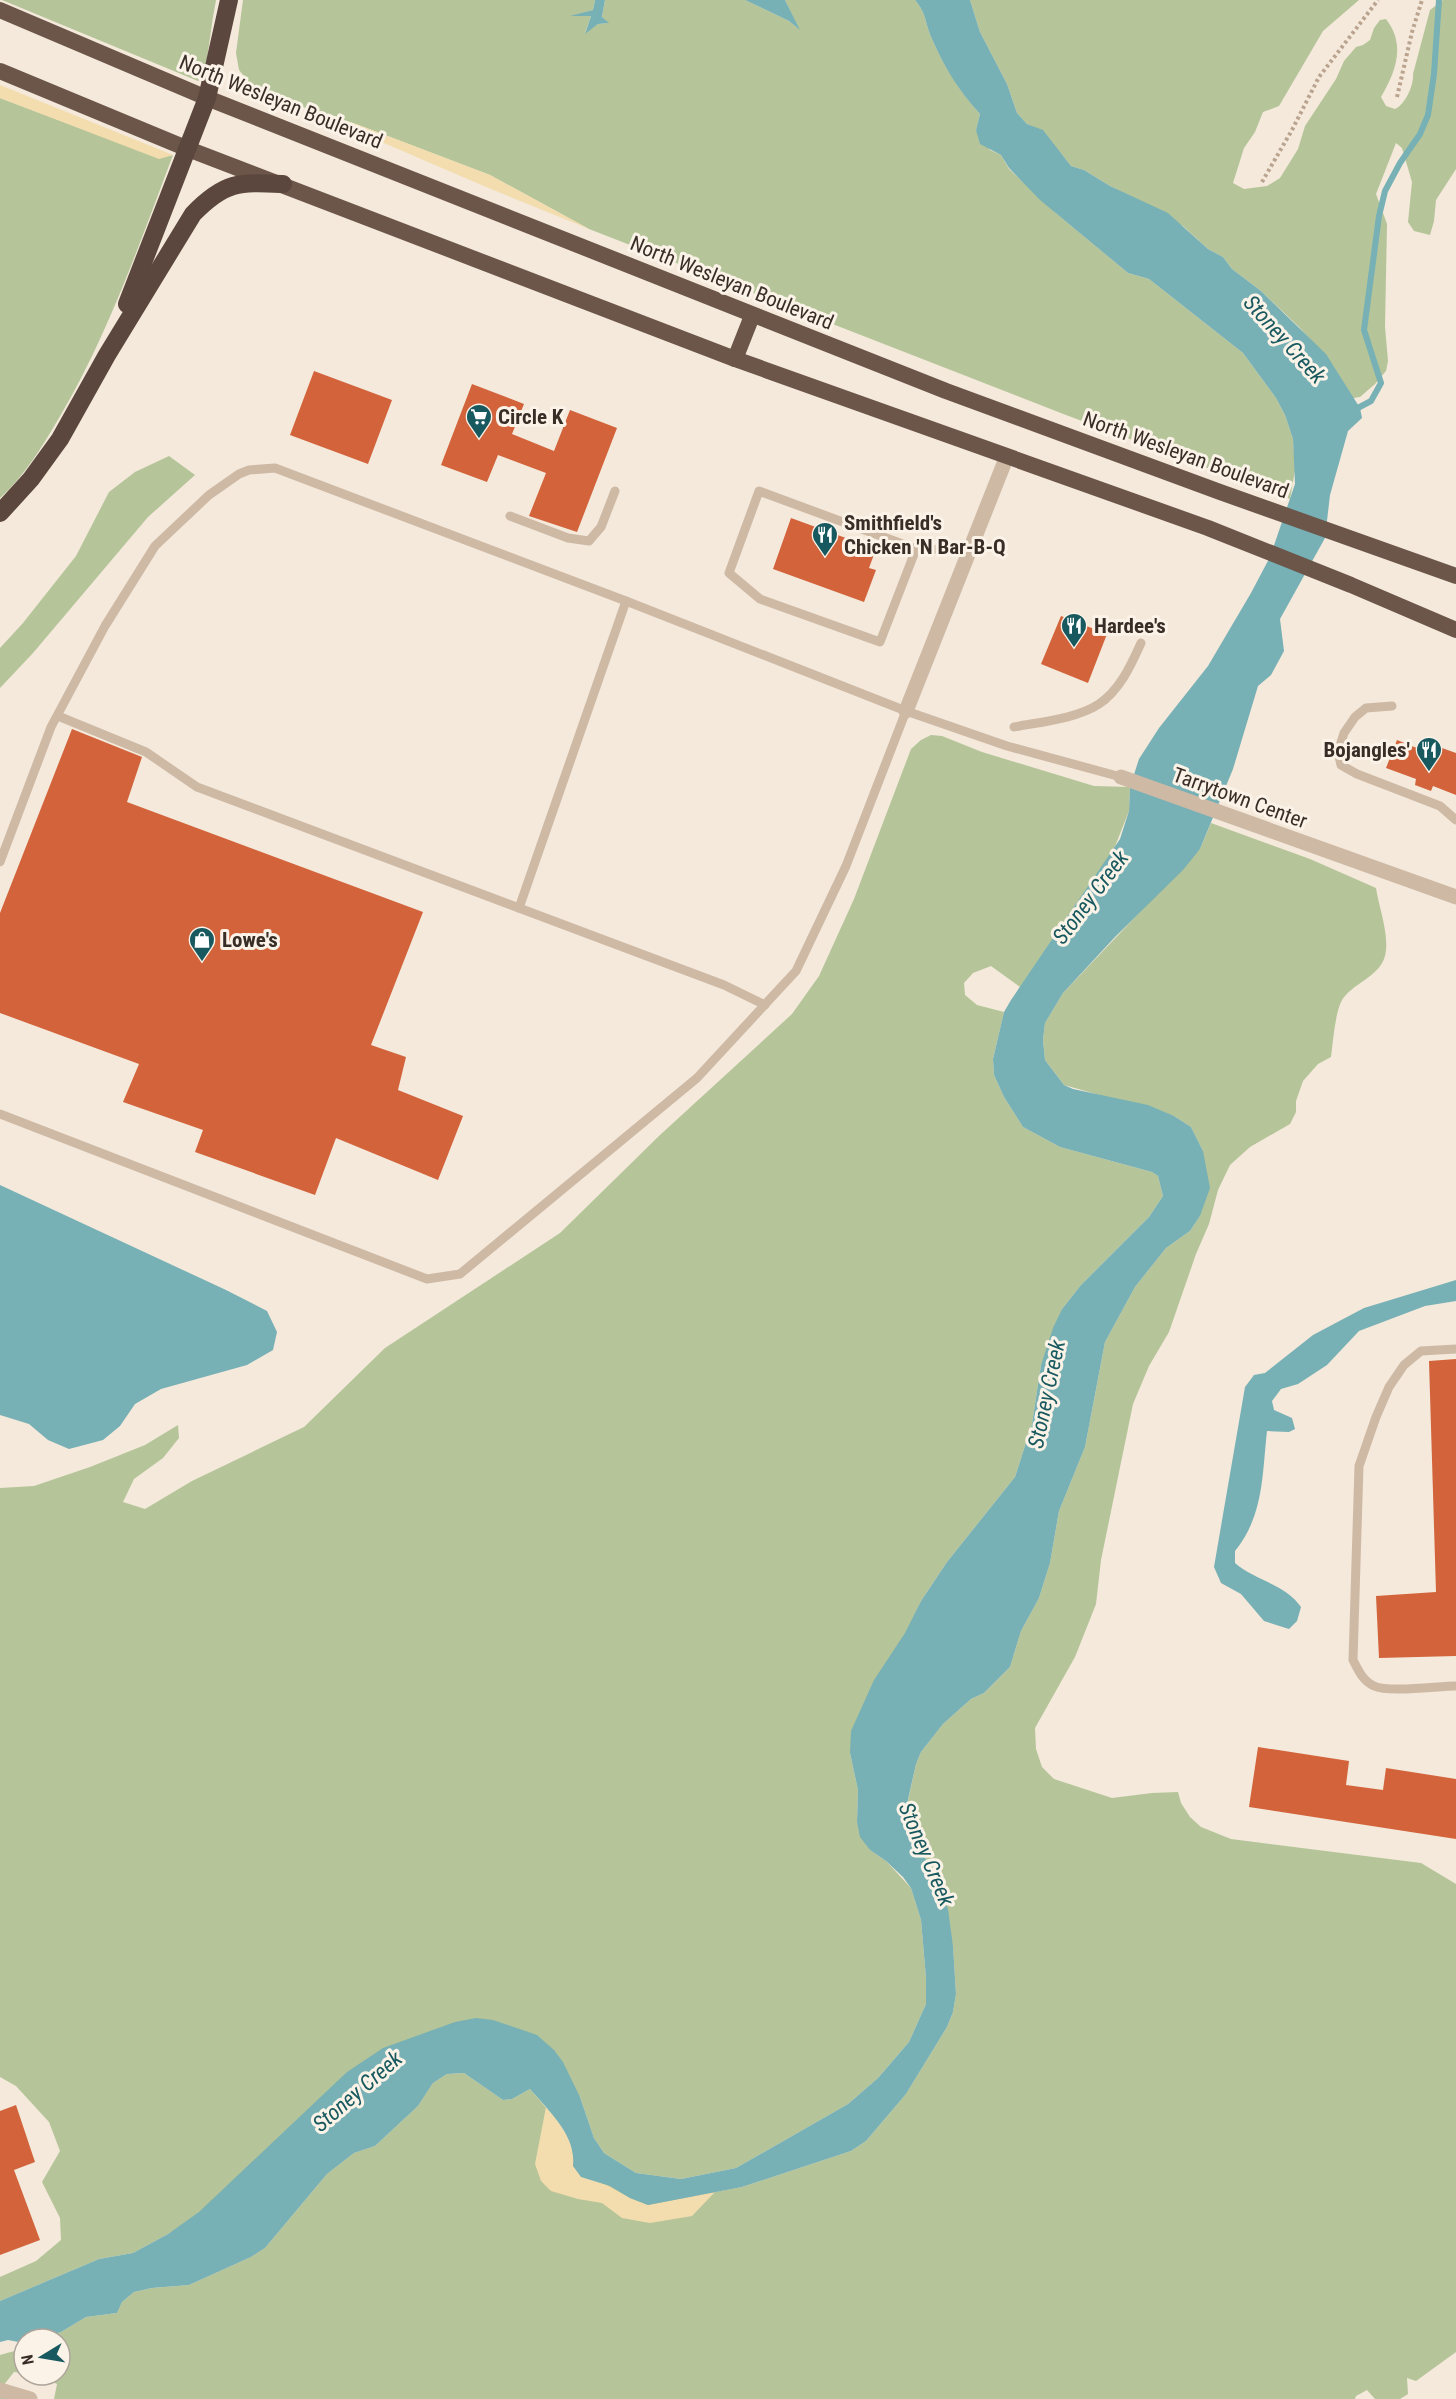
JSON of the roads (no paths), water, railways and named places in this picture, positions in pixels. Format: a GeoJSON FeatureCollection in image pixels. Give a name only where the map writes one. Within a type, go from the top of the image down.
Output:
{"type":"FeatureCollection","features":[{"type":"Feature","properties":{"kind":"highway"},"geometry":{"type":"LineString","coordinates":[[107,356],[207,98],[229,0]]}},
{"type":"Feature","properties":{"kind":"highway","name":"North Wesleyan Boulevard"},"geometry":{"type":"LineString","coordinates":[[0,10],[207,98],[752,316],[946,391],[1456,576]]}},
{"type":"Feature","properties":{"kind":"highway"},"geometry":{"type":"LineString","coordinates":[[0,71],[188,149],[735,359],[1208,528],[1456,630]]}},
{"type":"Feature","properties":{"kind":"highway"},"geometry":{"type":"LineString","coordinates":[[0,513],[31,480],[60,439],[193,214],[209,197],[231,186],[246,183],[283,184]]}},
{"type":"Feature","properties":{"kind":"highway"},"geometry":{"type":"LineString","coordinates":[[735,359],[752,316]]}},
{"type":"Feature","properties":{"kind":"street"},"geometry":{"type":"LineString","coordinates":[[906,711],[1007,456]]}},
{"type":"Feature","properties":{"kind":"street","name":"Tarrytown Center"},"geometry":{"type":"LineString","coordinates":[[1120,777],[1456,897]]}},
{"type":"Feature","properties":{"kind":"street"},"geometry":{"type":"LineString","coordinates":[[0,2390],[30,2399]]}},
{"type":"Feature","properties":{"kind":"lane","name":"Tarrytown Center"},"geometry":{"type":"LineString","coordinates":[[0,862],[51,727],[105,626],[155,546],[209,495],[239,474],[249,470],[274,468],[626,601],[906,711],[1007,746],[1120,777]]}},
{"type":"Feature","properties":{"kind":"lane"},"geometry":{"type":"LineString","coordinates":[[510,516],[568,538],[589,541],[601,527],[615,490]]}},
{"type":"Feature","properties":{"kind":"lane"},"geometry":{"type":"LineString","coordinates":[[916,549],[880,642],[760,599],[729,573],[759,491],[916,549],[970,550]]}},
{"type":"Feature","properties":{"kind":"lane"},"geometry":{"type":"LineString","coordinates":[[519,908],[626,601]]}},
{"type":"Feature","properties":{"kind":"lane"},"geometry":{"type":"LineString","coordinates":[[1014,728],[1074,714],[1099,704],[1127,674],[1141,643]]}},
{"type":"Feature","properties":{"kind":"lane"},"geometry":{"type":"LineString","coordinates":[[1392,706],[1366,708],[1354,717],[1344,733],[1338,752],[1341,765],[1357,774],[1440,806],[1456,820]]}},
{"type":"Feature","properties":{"kind":"lane"},"geometry":{"type":"LineString","coordinates":[[0,1114],[427,1279],[460,1274],[698,1078],[796,971],[846,866],[906,711]]}},
{"type":"Feature","properties":{"kind":"lane"},"geometry":{"type":"LineString","coordinates":[[58,716],[146,752],[197,787],[724,985],[765,1005]]}},
{"type":"Feature","properties":{"kind":"lane"},"geometry":{"type":"LineString","coordinates":[[1456,1349],[1421,1351],[1404,1365],[1389,1386],[1359,1466],[1353,1660],[1361,1675],[1374,1686],[1391,1688],[1456,1686]]}},
{"type":"Feature","properties":{"kind":"water"},"geometry":{"type":"Polygon","coordinates":[[[595,0],[605,0],[602,17],[609,23],[598,24],[585,34],[591,16],[570,16],[593,10],[595,0]]]}},
{"type":"Feature","properties":{"kind":"water"},"geometry":{"type":"Polygon","coordinates":[[[745,0],[785,0],[800,30],[789,21],[745,0]]]}},
{"type":"Feature","properties":{"kind":"water","name":"Stoney Creek"},"geometry":{"type":"Polygon","coordinates":[[[915,0],[970,0],[980,32],[1007,84],[1017,113],[1027,124],[1043,130],[1071,166],[1084,170],[1110,186],[1168,213],[1208,249],[1223,257],[1232,269],[1261,291],[1326,354],[1360,408],[1362,418],[1348,431],[1330,495],[1325,538],[1280,619],[1284,651],[1271,675],[1258,686],[1233,769],[1200,849],[1183,870],[1115,937],[1063,993],[1045,1023],[1043,1040],[1045,1060],[1064,1085],[1073,1089],[1148,1105],[1174,1116],[1191,1127],[1203,1151],[1210,1188],[1200,1216],[1190,1231],[1166,1248],[1135,1287],[1105,1342],[1085,1447],[1059,1511],[1050,1563],[1039,1598],[1021,1631],[1010,1667],[984,1693],[971,1699],[943,1724],[921,1752],[916,1764],[907,1804],[909,1822],[911,1835],[930,1866],[948,1909],[956,1994],[953,2012],[947,2027],[906,2094],[866,2141],[851,2151],[742,2187],[648,2205],[610,2186],[581,2177],[573,2166],[573,2155],[566,2134],[530,2089],[512,2099],[503,2100],[464,2073],[447,2074],[433,2083],[418,2106],[375,2146],[354,2153],[327,2174],[265,2248],[251,2257],[189,2285],[134,2292],[122,2302],[117,2313],[86,2317],[69,2327],[12,2327],[12,2341],[0,2342],[0,2301],[99,2259],[133,2253],[168,2234],[199,2212],[347,2072],[383,2048],[455,2022],[476,2018],[493,2020],[537,2035],[554,2050],[563,2062],[580,2097],[594,2138],[604,2153],[636,2173],[681,2179],[736,2168],[848,2104],[878,2078],[909,2042],[926,2004],[921,1920],[911,1888],[886,1861],[870,1850],[860,1837],[857,1822],[858,1790],[850,1753],[851,1731],[874,1680],[905,1633],[921,1601],[947,1562],[1015,1477],[1032,1424],[1041,1365],[1062,1309],[1081,1285],[1149,1217],[1163,1196],[1158,1176],[1152,1172],[1060,1147],[1023,1127],[1004,1097],[994,1075],[993,1059],[1004,1012],[1120,839],[1129,811],[1130,787],[1139,759],[1159,728],[1208,666],[1251,593],[1270,557],[1295,484],[1293,439],[1285,415],[1276,398],[1243,353],[1149,279],[1128,273],[1040,200],[1009,168],[1001,155],[980,144],[976,130],[980,114],[965,97],[947,69],[932,39],[922,10],[915,0]]]}},
{"type":"Feature","properties":{"kind":"water"},"geometry":{"type":"Polygon","coordinates":[[[0,1185],[267,1311],[277,1332],[273,1350],[247,1365],[161,1389],[135,1404],[120,1426],[103,1440],[69,1449],[48,1440],[29,1424],[0,1415],[0,1185]]]}},
{"type":"Feature","properties":{"kind":"water"},"geometry":{"type":"Polygon","coordinates":[[[1456,1280],[1456,1301],[1425,1306],[1359,1331],[1327,1365],[1298,1384],[1281,1389],[1272,1401],[1274,1410],[1292,1418],[1295,1429],[1289,1432],[1267,1431],[1257,1509],[1252,1523],[1235,1551],[1235,1563],[1287,1593],[1301,1607],[1297,1621],[1289,1629],[1264,1621],[1241,1594],[1221,1583],[1214,1567],[1245,1387],[1254,1375],[1265,1373],[1313,1335],[1364,1308],[1456,1280]]]}},
{"type":"Feature","properties":{"kind":"waterway"},"geometry":{"type":"LineString","coordinates":[[1354,410],[1371,401],[1381,383],[1364,330],[1379,216],[1385,191],[1400,163],[1420,134],[1428,115],[1434,74],[1439,0]]}},
{"type":"Feature","properties":{"kind":"place","name":"Circle K"},"geometry":{"type":"Point","coordinates":[479,440]}},
{"type":"Feature","properties":{"kind":"place","name":"Smithfield's Chicken 'N Bar-B-Q"},"geometry":{"type":"Point","coordinates":[825,558]}},
{"type":"Feature","properties":{"kind":"place","name":"Hardee's"},"geometry":{"type":"Point","coordinates":[1074,649]}},
{"type":"Feature","properties":{"kind":"place","name":"Bojangles'"},"geometry":{"type":"Point","coordinates":[1429,773]}},
{"type":"Feature","properties":{"kind":"place","name":"Lowe's"},"geometry":{"type":"Point","coordinates":[202,963]}}]}
